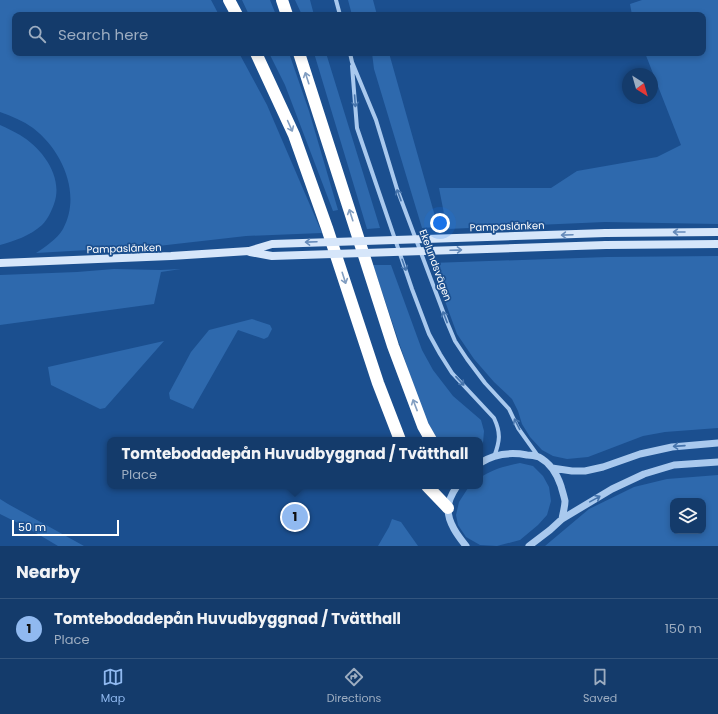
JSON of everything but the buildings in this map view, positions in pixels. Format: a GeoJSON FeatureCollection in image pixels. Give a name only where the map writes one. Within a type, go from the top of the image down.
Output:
{"type":"FeatureCollection","features":[{"type":"Feature","properties":{"kind":"highway"},"geometry":{"type":"LineString","coordinates":[[229,0],[235,12]]}},
{"type":"Feature","properties":{"kind":"highway"},"geometry":{"type":"LineString","coordinates":[[282,0],[286,12]]}},
{"type":"Feature","properties":{"kind":"highway"},"geometry":{"type":"LineString","coordinates":[[257,56],[294,135],[327,228],[378,383],[399,437]]}},
{"type":"Feature","properties":{"kind":"highway"},"geometry":{"type":"LineString","coordinates":[[300,56],[393,346],[423,426],[429,437]]}},
{"type":"Feature","properties":{"kind":"highway"},"geometry":{"type":"LineString","coordinates":[[430,489],[448,508]]}},
{"type":"Feature","properties":{"kind":"main road","name":"Pampaslänken"},"geometry":{"type":"LineString","coordinates":[[249,252],[272,244],[718,232]]}},
{"type":"Feature","properties":{"kind":"main road","name":"Pampaslänken"},"geometry":{"type":"LineString","coordinates":[[0,263],[249,252],[272,256],[606,245],[718,244]]}},
{"type":"Feature","properties":{"kind":"street"},"geometry":{"type":"LineString","coordinates":[[336,0],[339,12]]}},
{"type":"Feature","properties":{"kind":"street","name":"Ekelundsvägen"},"geometry":{"type":"LineString","coordinates":[[351,56],[357,128],[412,288],[429,334],[440,354],[452,373],[494,418],[500,436],[494,457]]}},
{"type":"Feature","properties":{"kind":"street","name":"Ekelundsvägen"},"geometry":{"type":"LineString","coordinates":[[352,62],[376,120],[397,189],[455,341],[485,383],[509,409],[518,428],[538,456]]}},
{"type":"Feature","properties":{"kind":"street"},"geometry":{"type":"LineString","coordinates":[[552,468],[585,471],[603,467],[640,454],[672,447],[718,443]]}},
{"type":"Feature","properties":{"kind":"street"},"geometry":{"type":"LineString","coordinates":[[483,462],[506,454],[517,453],[538,456],[552,468],[559,480],[565,501],[562,519]]}},
{"type":"Feature","properties":{"kind":"street"},"geometry":{"type":"LineString","coordinates":[[529,546],[562,519],[612,489],[644,474],[674,465],[718,462]]}},
{"type":"Feature","properties":{"kind":"street"},"geometry":{"type":"LineString","coordinates":[[455,489],[448,508],[455,531],[466,546]]}},
{"type":"Feature","properties":{"kind":"shaded area"},"geometry":{"type":"Polygon","coordinates":[[[0,0],[211,0],[217,12],[12,12],[12,56],[241,56],[267,105],[322,233],[246,236],[158,246],[36,253],[54,239],[63,229],[68,216],[70,187],[60,160],[53,148],[43,137],[25,123],[0,112],[0,0]]]}},
{"type":"Feature","properties":{"kind":"shaded area"},"geometry":{"type":"Polygon","coordinates":[[[242,0],[270,0],[275,12],[248,12],[242,0]]]}},
{"type":"Feature","properties":{"kind":"shaded area"},"geometry":{"type":"Polygon","coordinates":[[[295,0],[310,0],[313,12],[301,12],[295,0]]]}},
{"type":"Feature","properties":{"kind":"shaded area"},"geometry":{"type":"Polygon","coordinates":[[[348,0],[373,0],[376,12],[351,12],[348,0]]]}},
{"type":"Feature","properties":{"kind":"shaded area"},"geometry":{"type":"Polygon","coordinates":[[[642,0],[718,0],[718,224],[605,222],[447,229],[439,188],[551,188],[577,171],[657,157],[681,145],[658,86],[658,68],[651,68],[646,56],[706,56],[706,12],[631,12],[630,4],[642,0]]]}},
{"type":"Feature","properties":{"kind":"shaded area"},"geometry":{"type":"Polygon","coordinates":[[[270,56],[290,56],[309,111],[338,210],[333,211],[285,85],[270,56]]]}},
{"type":"Feature","properties":{"kind":"shaded area"},"geometry":{"type":"Polygon","coordinates":[[[315,56],[327,56],[380,228],[367,229],[315,56]]]}},
{"type":"Feature","properties":{"kind":"shaded area"},"geometry":{"type":"Polygon","coordinates":[[[372,56],[390,56],[438,227],[422,228],[374,69],[372,56]]]}},
{"type":"Feature","properties":{"kind":"shaded area"},"geometry":{"type":"Polygon","coordinates":[[[0,125],[28,141],[43,155],[53,174],[56,184],[56,194],[50,213],[42,225],[27,235],[0,245],[0,125]]]}},
{"type":"Feature","properties":{"kind":"shaded area"},"geometry":{"type":"Polygon","coordinates":[[[718,256],[718,428],[665,432],[643,436],[588,457],[567,459],[553,456],[542,450],[530,437],[522,424],[512,399],[494,382],[474,359],[457,334],[431,263],[607,257],[718,256]]]}},
{"type":"Feature","properties":{"kind":"shaded area"},"geometry":{"type":"Polygon","coordinates":[[[373,265],[391,265],[422,350],[433,370],[453,396],[481,420],[484,431],[483,443],[483,437],[435,437],[422,411],[373,265]]]}},
{"type":"Feature","properties":{"kind":"shaded area"},"geometry":{"type":"Polygon","coordinates":[[[114,269],[181,269],[161,272],[154,304],[0,325],[0,275],[114,269]]]}},
{"type":"Feature","properties":{"kind":"shaded area"},"geometry":{"type":"Polygon","coordinates":[[[252,319],[270,325],[272,329],[268,337],[264,339],[238,330],[193,409],[170,399],[169,393],[191,352],[209,330],[252,319]]]}},
{"type":"Feature","properties":{"kind":"shaded area"},"geometry":{"type":"Polygon","coordinates":[[[164,341],[105,408],[100,409],[51,385],[48,367],[164,341]]]}},
{"type":"Feature","properties":{"kind":"shaded area"},"geometry":{"type":"Polygon","coordinates":[[[520,463],[533,466],[543,476],[549,487],[551,501],[547,515],[538,525],[520,540],[497,546],[480,545],[466,537],[458,525],[456,515],[459,502],[467,489],[483,489],[483,476],[489,472],[520,463]]]}},
{"type":"Feature","properties":{"kind":"shaded area"},"geometry":{"type":"Polygon","coordinates":[[[718,475],[718,546],[545,546],[589,509],[634,487],[667,479],[718,475]]]}},
{"type":"Feature","properties":{"kind":"shaded area"},"geometry":{"type":"Polygon","coordinates":[[[0,499],[84,546],[58,546],[0,514],[0,499]]]}},
{"type":"Feature","properties":{"kind":"shaded area"},"geometry":{"type":"Polygon","coordinates":[[[392,519],[401,522],[418,546],[378,546],[392,519]]]}},
{"type":"Feature","properties":{"kind":"place","name":"Tomtebodadepån Huvudbyggnad / Tvätthall"},"geometry":{"type":"Point","coordinates":[295,517]}}]}
